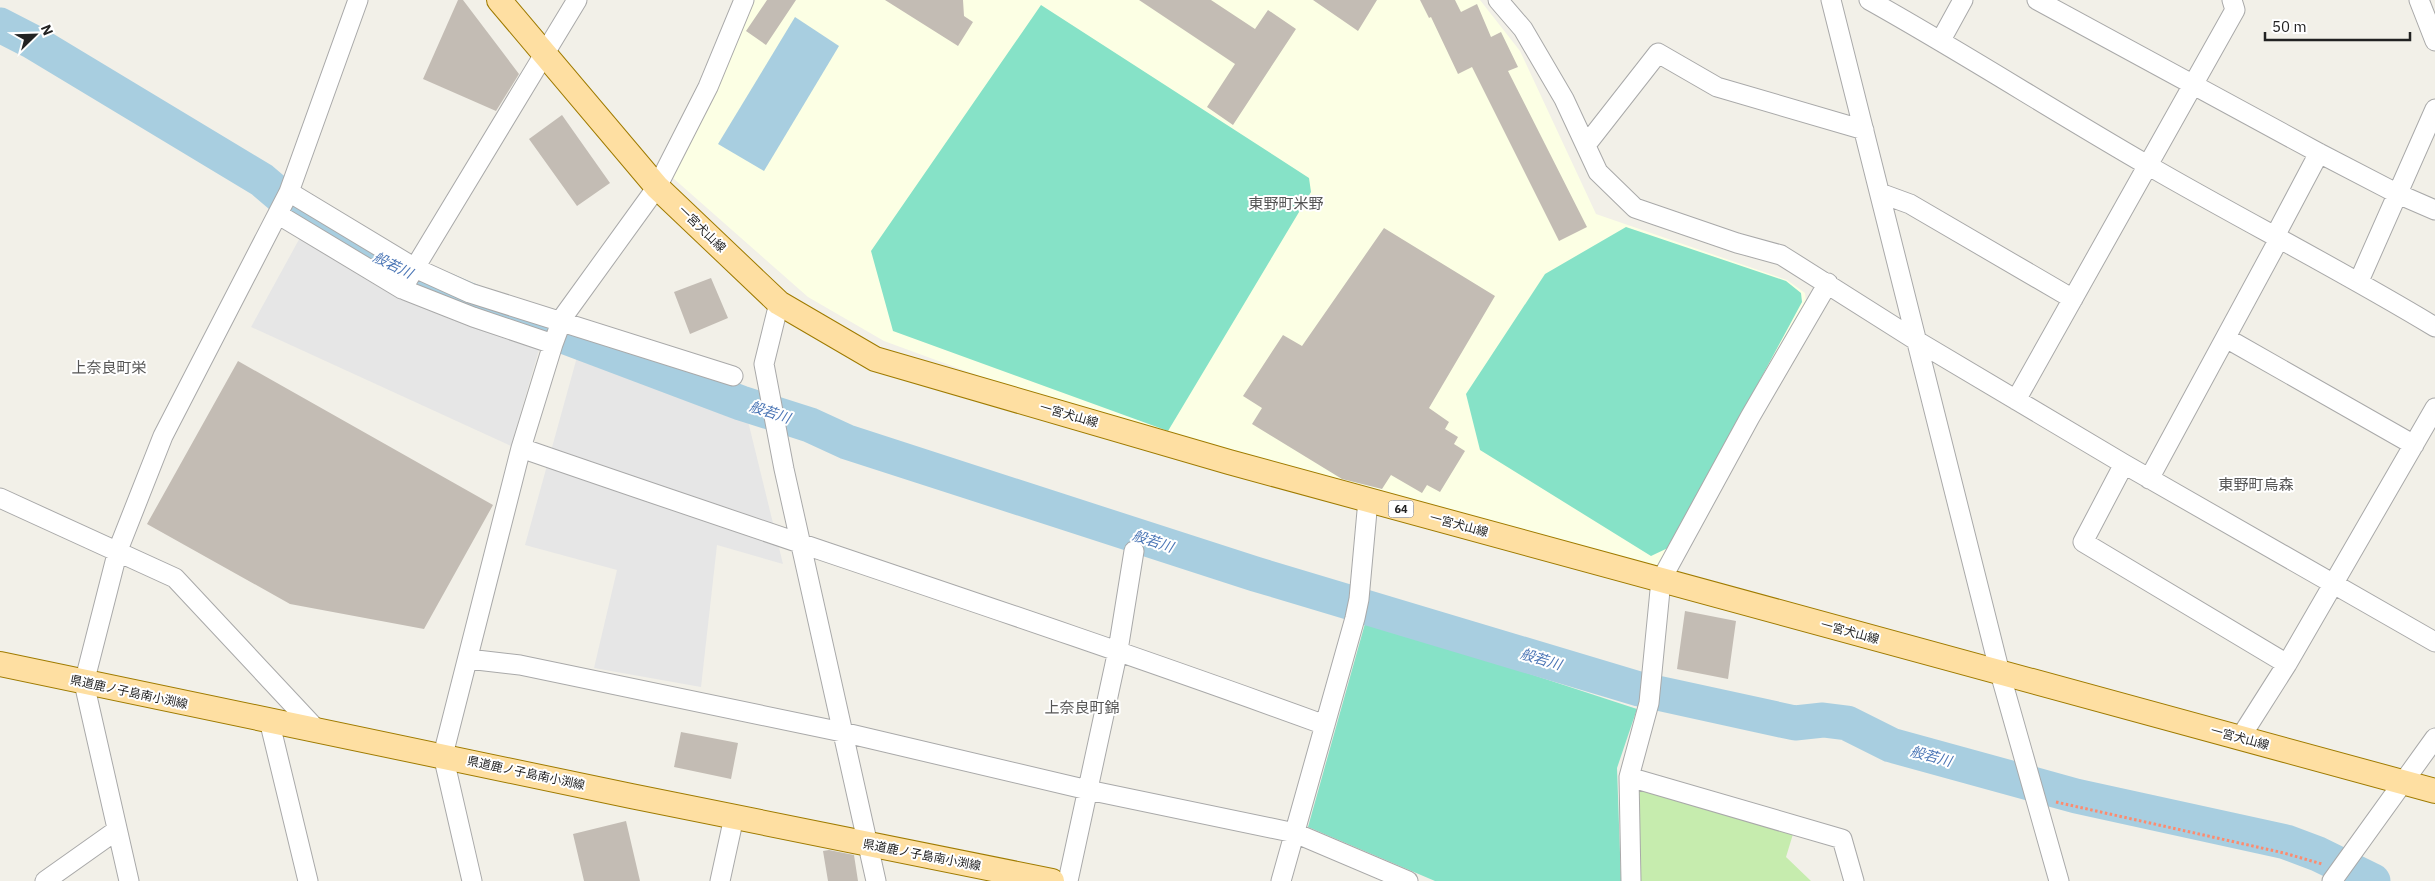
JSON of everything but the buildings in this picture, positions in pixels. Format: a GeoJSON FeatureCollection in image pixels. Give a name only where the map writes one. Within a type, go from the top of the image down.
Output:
{"type":"FeatureCollection","features":[{"type":"Feature","properties":{"kind":"main road","name":"一宮犬山線"},"geometry":{"type":"LineString","coordinates":[[498,0],[657,187],[779,303],[875,358],[1229,462],[2000,674],[2435,791]]}},
{"type":"Feature","properties":{"kind":"main road","name":"県道鹿ノ子島南小渕線"},"geometry":{"type":"LineString","coordinates":[[0,664],[84,683],[443,755],[734,818],[1052,881]]}},
{"type":"Feature","properties":{"kind":"street"},"geometry":{"type":"LineString","coordinates":[[129,881],[84,683],[118,550],[163,436],[279,215],[358,0]]}},
{"type":"Feature","properties":{"kind":"street"},"geometry":{"type":"LineString","coordinates":[[402,289],[577,0]]}},
{"type":"Feature","properties":{"kind":"street"},"geometry":{"type":"LineString","coordinates":[[472,881],[443,755],[521,448],[553,344],[561,323],[657,187],[708,87],[744,0]]}},
{"type":"Feature","properties":{"kind":"street"},"geometry":{"type":"LineString","coordinates":[[1498,0],[1523,29],[1564,99],[1598,172],[1635,208],[1737,243],[1781,255],[1828,282],[1918,341],[2149,479],[2435,642]]}},
{"type":"Feature","properties":{"kind":"street"},"geometry":{"type":"LineString","coordinates":[[1831,0],[2000,674],[2059,881]]}},
{"type":"Feature","properties":{"kind":"street"},"geometry":{"type":"LineString","coordinates":[[1869,0],[1941,40],[2148,165],[2360,281],[2435,327]]}},
{"type":"Feature","properties":{"kind":"street"},"geometry":{"type":"LineString","coordinates":[[1941,40],[1963,0]]}},
{"type":"Feature","properties":{"kind":"street"},"geometry":{"type":"LineString","coordinates":[[2036,0],[2319,153],[2398,194],[2435,210]]}},
{"type":"Feature","properties":{"kind":"street"},"geometry":{"type":"LineString","coordinates":[[2016,400],[2235,10],[2232,0]]}},
{"type":"Feature","properties":{"kind":"street"},"geometry":{"type":"LineString","coordinates":[[2419,0],[2435,42]]}},
{"type":"Feature","properties":{"kind":"street"},"geometry":{"type":"LineString","coordinates":[[1586,145],[1658,54],[1717,87],[1864,130]]}},
{"type":"Feature","properties":{"kind":"street"},"geometry":{"type":"LineString","coordinates":[[2360,281],[2435,109]]}},
{"type":"Feature","properties":{"kind":"street"},"geometry":{"type":"LineString","coordinates":[[2149,479],[2226,338],[2319,153]]}},
{"type":"Feature","properties":{"kind":"street"},"geometry":{"type":"LineString","coordinates":[[289,192],[415,268],[470,293],[733,376]]}},
{"type":"Feature","properties":{"kind":"street"},"geometry":{"type":"LineString","coordinates":[[1880,193],[1910,204],[2073,300]]}},
{"type":"Feature","properties":{"kind":"street"},"geometry":{"type":"LineString","coordinates":[[279,215],[402,289],[473,317],[553,344]]}},
{"type":"Feature","properties":{"kind":"street"},"geometry":{"type":"LineString","coordinates":[[1631,881],[1629,777],[1650,703],[1661,580],[1750,417],[1828,282]]}},
{"type":"Feature","properties":{"kind":"street"},"geometry":{"type":"LineString","coordinates":[[779,303],[764,364],[800,545],[866,844],[876,881]]}},
{"type":"Feature","properties":{"kind":"street"},"geometry":{"type":"LineString","coordinates":[[2226,338],[2414,445]]}},
{"type":"Feature","properties":{"kind":"street"},"geometry":{"type":"LineString","coordinates":[[2240,738],[2287,664],[2435,408]]}},
{"type":"Feature","properties":{"kind":"street"},"geometry":{"type":"LineString","coordinates":[[521,448],[800,545],[1118,650],[1325,725]]}},
{"type":"Feature","properties":{"kind":"street"},"geometry":{"type":"LineString","coordinates":[[2124,464],[2083,542],[2287,664]]}},
{"type":"Feature","properties":{"kind":"street"},"geometry":{"type":"LineString","coordinates":[[0,498],[118,550],[175,578],[317,730]]}},
{"type":"Feature","properties":{"kind":"street"},"geometry":{"type":"LineString","coordinates":[[1281,881],[1355,618],[1359,599],[1368,500]]}},
{"type":"Feature","properties":{"kind":"street"},"geometry":{"type":"LineString","coordinates":[[1068,881],[1118,650],[1134,551]]}},
{"type":"Feature","properties":{"kind":"street"},"geometry":{"type":"LineString","coordinates":[[468,659],[520,665],[842,732],[1088,790],[1295,833],[1408,881]]}},
{"type":"Feature","properties":{"kind":"street"},"geometry":{"type":"LineString","coordinates":[[269,720],[308,881]]}},
{"type":"Feature","properties":{"kind":"street"},"geometry":{"type":"LineString","coordinates":[[2336,877],[2435,738]]}},
{"type":"Feature","properties":{"kind":"street"},"geometry":{"type":"LineString","coordinates":[[1629,777],[1842,839],[1854,881]]}},
{"type":"Feature","properties":{"kind":"street"},"geometry":{"type":"LineString","coordinates":[[720,881],[734,818]]}},
{"type":"Feature","properties":{"kind":"street"},"geometry":{"type":"LineString","coordinates":[[45,881],[117,830]]}},
{"type":"Feature","properties":{"kind":"path"},"geometry":{"type":"LineString","coordinates":[[2035,798],[2284,852],[2312,860],[2336,877]]}},
{"type":"Feature","properties":{"kind":"shaded area"},"geometry":{"type":"Polygon","coordinates":[[[748,0],[1480,0],[1520,51],[1596,214],[1787,280],[1805,293],[1806,302],[1669,558],[1653,571],[1174,440],[993,381],[884,341],[808,297],[673,178],[729,52],[748,0]]]}},
{"type":"Feature","properties":{"kind":"shaded area"},"geometry":{"type":"Polygon","coordinates":[[[302,234],[541,343],[511,446],[251,327],[302,234]]]}},
{"type":"Feature","properties":{"kind":"shaded area"},"geometry":{"type":"Polygon","coordinates":[[[577,357],[747,417],[783,564],[717,545],[701,687],[594,668],[617,570],[525,545],[577,357]]]}},
{"type":"Feature","properties":{"kind":"green space"},"geometry":{"type":"Polygon","coordinates":[[[1041,5],[1309,178],[1311,192],[1168,431],[893,331],[871,251],[1041,5]]]}},
{"type":"Feature","properties":{"kind":"green space"},"geometry":{"type":"Polygon","coordinates":[[[1626,227],[1786,281],[1801,293],[1802,302],[1670,547],[1651,556],[1480,450],[1466,394],[1545,274],[1626,227]]]}},
{"type":"Feature","properties":{"kind":"green space"},"geometry":{"type":"Polygon","coordinates":[[[1366,620],[1637,709],[1617,768],[1621,881],[1435,881],[1308,827],[1366,620]]]}},
{"type":"Feature","properties":{"kind":"green space"},"geometry":{"type":"Polygon","coordinates":[[[1639,790],[1793,834],[1786,857],[1811,881],[1640,881],[1639,790]]]}},
{"type":"Feature","properties":{"kind":"water"},"geometry":{"type":"Polygon","coordinates":[[[795,17],[839,46],[764,171],[718,144],[795,17]]]}},
{"type":"Feature","properties":{"kind":"waterway","name":"般若川"},"geometry":{"type":"LineString","coordinates":[[0,25],[33,42],[262,180],[303,215],[390,266],[483,306],[741,403],[810,425],[847,442],[1255,574],[1639,689],[1795,723],[1823,720],[1847,723],[1891,745],[2076,796],[2286,842],[2318,854],[2373,881]]}},
{"type":"Feature","properties":{"kind":"district","name":"東野町米野"},"geometry":{"type":"Point","coordinates":[1286,204]}},
{"type":"Feature","properties":{"kind":"district","name":"上奈良町栄"},"geometry":{"type":"Point","coordinates":[109,368]}},
{"type":"Feature","properties":{"kind":"district","name":"東野町烏森"},"geometry":{"type":"Point","coordinates":[2256,485]}},
{"type":"Feature","properties":{"kind":"district","name":"上奈良町錦"},"geometry":{"type":"Point","coordinates":[1082,708]}}]}
